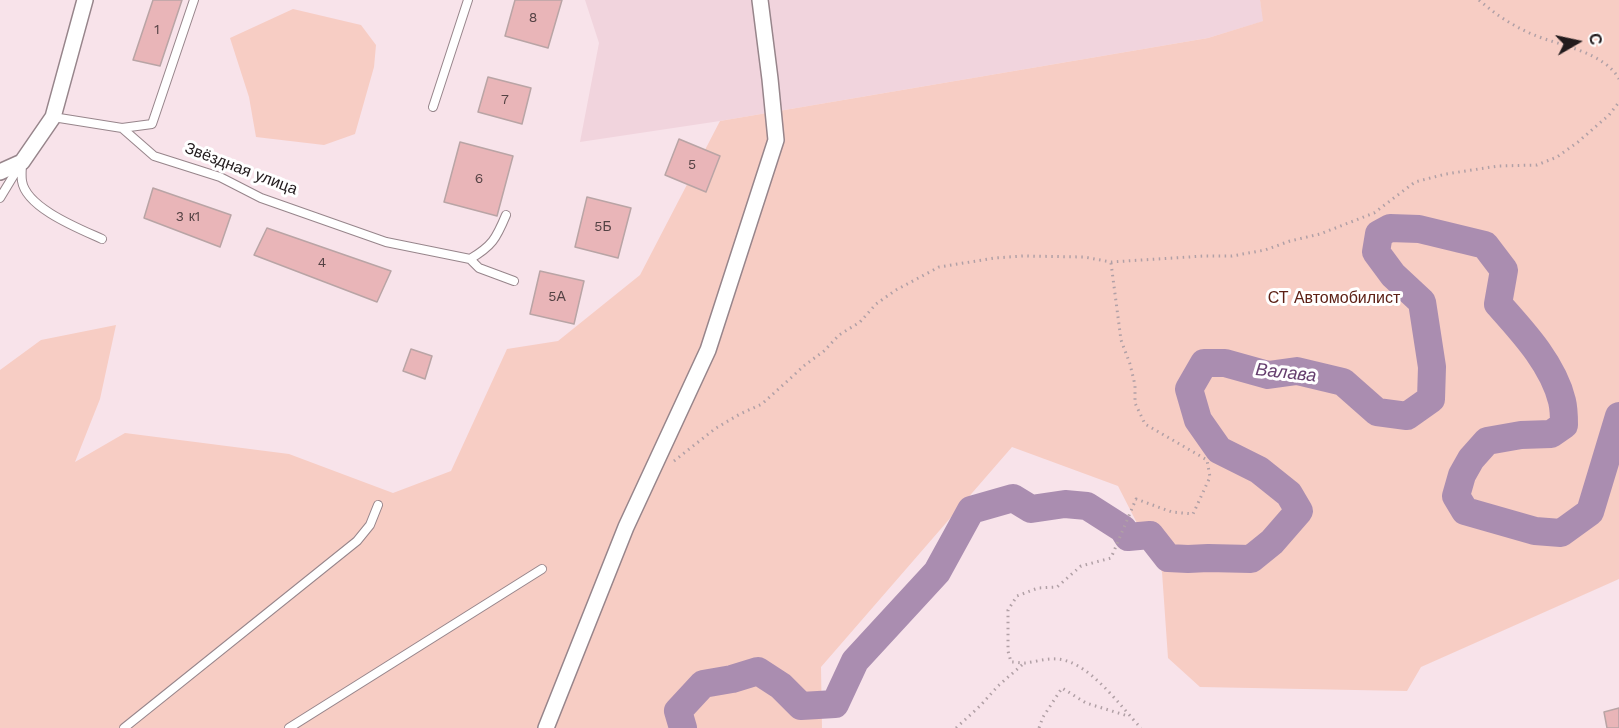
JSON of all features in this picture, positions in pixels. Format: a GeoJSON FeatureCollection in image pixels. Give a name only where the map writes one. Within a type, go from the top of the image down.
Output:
{"type":"FeatureCollection","features":[{"type":"Feature","properties":{"kind":"street"},"geometry":{"type":"LineString","coordinates":[[0,172],[22,162],[52,117],[85,0]]}},
{"type":"Feature","properties":{"kind":"street"},"geometry":{"type":"LineString","coordinates":[[546,728],[626,527],[708,350],[776,140],[760,0]]}},
{"type":"Feature","properties":{"kind":"lane"},"geometry":{"type":"LineString","coordinates":[[52,117],[122,128],[152,124],[194,0]]}},
{"type":"Feature","properties":{"kind":"lane"},"geometry":{"type":"LineString","coordinates":[[433,107],[468,0]]}},
{"type":"Feature","properties":{"kind":"lane","name":"Звёздная улица"},"geometry":{"type":"LineString","coordinates":[[122,128],[154,156],[220,177],[261,198],[386,242],[470,259],[479,268],[514,281]]}},
{"type":"Feature","properties":{"kind":"lane"},"geometry":{"type":"LineString","coordinates":[[0,198],[22,162]]}},
{"type":"Feature","properties":{"kind":"lane"},"geometry":{"type":"LineString","coordinates":[[22,162],[22,183],[31,198],[56,218],[102,239]]}},
{"type":"Feature","properties":{"kind":"lane"},"geometry":{"type":"LineString","coordinates":[[470,259],[486,250],[498,236],[506,215]]}},
{"type":"Feature","properties":{"kind":"lane"},"geometry":{"type":"LineString","coordinates":[[124,728],[357,541],[370,525],[378,505]]}},
{"type":"Feature","properties":{"kind":"lane"},"geometry":{"type":"LineString","coordinates":[[289,728],[542,569]]}},
{"type":"Feature","properties":{"kind":"path"},"geometry":{"type":"LineString","coordinates":[[1479,0],[1495,14],[1534,35],[1598,58],[1614,70],[1619,79]]}},
{"type":"Feature","properties":{"kind":"path"},"geometry":{"type":"LineString","coordinates":[[670,464],[717,428],[762,404],[840,335],[860,322],[876,304],[896,290],[939,267],[1023,256],[1084,257],[1111,262],[1232,255],[1265,250],[1320,234],[1374,213],[1415,182],[1446,174],[1498,166],[1537,165],[1557,157],[1609,115],[1619,102]]}},
{"type":"Feature","properties":{"kind":"path"},"geometry":{"type":"LineString","coordinates":[[1111,262],[1121,340],[1135,385],[1135,403],[1145,424],[1207,460],[1210,477],[1192,514],[1172,512],[1136,499],[1111,558],[1081,566],[1057,587],[1038,588],[1017,596],[1008,610],[1008,651],[1011,662],[1025,663],[1057,659],[1072,663],[1087,672],[1103,687],[1141,728]]}},
{"type":"Feature","properties":{"kind":"path"},"geometry":{"type":"LineString","coordinates":[[956,728],[1025,663]]}},
{"type":"Feature","properties":{"kind":"path"},"geometry":{"type":"LineString","coordinates":[[1039,728],[1043,717],[1062,688],[1086,703],[1130,717]]}},
{"type":"Feature","properties":{"kind":"shaded area"},"geometry":{"type":"Polygon","coordinates":[[[585,0],[1260,0],[1264,21],[1208,38],[720,121],[580,142],[599,43],[585,0]]]}},
{"type":"Feature","properties":{"kind":"green space","name":"СТ Автомобилист"},"geometry":{"type":"Polygon","coordinates":[[[1260,0],[1619,0],[1619,579],[1421,667],[1407,691],[1200,687],[1168,658],[1162,572],[1118,486],[1012,447],[821,667],[822,728],[0,728],[0,370],[41,340],[116,325],[100,399],[75,462],[125,433],[289,454],[393,493],[451,471],[507,349],[558,341],[640,275],[720,121],[1208,38],[1263,21],[1260,0]]]}},
{"type":"Feature","properties":{"kind":"green space"},"geometry":{"type":"Polygon","coordinates":[[[293,9],[361,25],[376,45],[374,67],[355,134],[324,145],[256,137],[249,97],[230,38],[293,9]]]}},
{"type":"Feature","properties":{"kind":"building"},"geometry":{"type":"Polygon","coordinates":[[[153,0],[182,0],[160,66],[133,60],[153,0]]]}},
{"type":"Feature","properties":{"kind":"building"},"geometry":{"type":"Polygon","coordinates":[[[515,0],[562,0],[548,48],[505,36],[515,0]]]}},
{"type":"Feature","properties":{"kind":"building"},"geometry":{"type":"Polygon","coordinates":[[[488,77],[531,88],[522,124],[478,112],[488,77]]]}},
{"type":"Feature","properties":{"kind":"building"},"geometry":{"type":"Polygon","coordinates":[[[679,139],[720,156],[706,192],[665,175],[679,139]]]}},
{"type":"Feature","properties":{"kind":"building"},"geometry":{"type":"Polygon","coordinates":[[[460,142],[513,156],[497,216],[444,202],[460,142]]]}},
{"type":"Feature","properties":{"kind":"building"},"geometry":{"type":"Polygon","coordinates":[[[153,188],[231,215],[220,247],[144,218],[153,188]]]}},
{"type":"Feature","properties":{"kind":"building"},"geometry":{"type":"Polygon","coordinates":[[[587,197],[631,208],[618,258],[575,247],[587,197]]]}},
{"type":"Feature","properties":{"kind":"building"},"geometry":{"type":"Polygon","coordinates":[[[267,228],[391,271],[377,302],[254,255],[267,228]]]}},
{"type":"Feature","properties":{"kind":"building"},"geometry":{"type":"Polygon","coordinates":[[[540,271],[584,281],[574,324],[530,314],[540,271]]]}},
{"type":"Feature","properties":{"kind":"building"},"geometry":{"type":"Polygon","coordinates":[[[411,349],[432,356],[425,379],[403,371],[411,349]]]}},
{"type":"Feature","properties":{"kind":"building"},"geometry":{"type":"Polygon","coordinates":[[[1619,708],[1619,728],[1607,728],[1604,712],[1619,708]]]}},
{"type":"Feature","properties":{"kind":"waterway","name":"Валава"},"geometry":{"type":"LineString","coordinates":[[683,728],[678,711],[703,684],[732,679],[758,671],[781,686],[801,706],[835,704],[855,661],[937,572],[971,510],[1013,498],[1031,509],[1065,504],[1087,506],[1123,529],[1128,537],[1150,535],[1168,558],[1251,559],[1272,542],[1299,511],[1289,494],[1259,470],[1219,450],[1198,420],[1189,389],[1204,363],[1225,363],[1268,375],[1297,371],[1343,382],[1377,412],[1407,416],[1431,399],[1432,367],[1422,302],[1393,275],[1376,252],[1379,234],[1390,228],[1419,229],[1485,245],[1504,270],[1498,304],[1527,337],[1544,361],[1558,387],[1562,401],[1564,425],[1551,434],[1521,435],[1487,441],[1471,459],[1462,475],[1456,496],[1465,511],[1535,531],[1561,533],[1590,512],[1619,416]]}}]}
